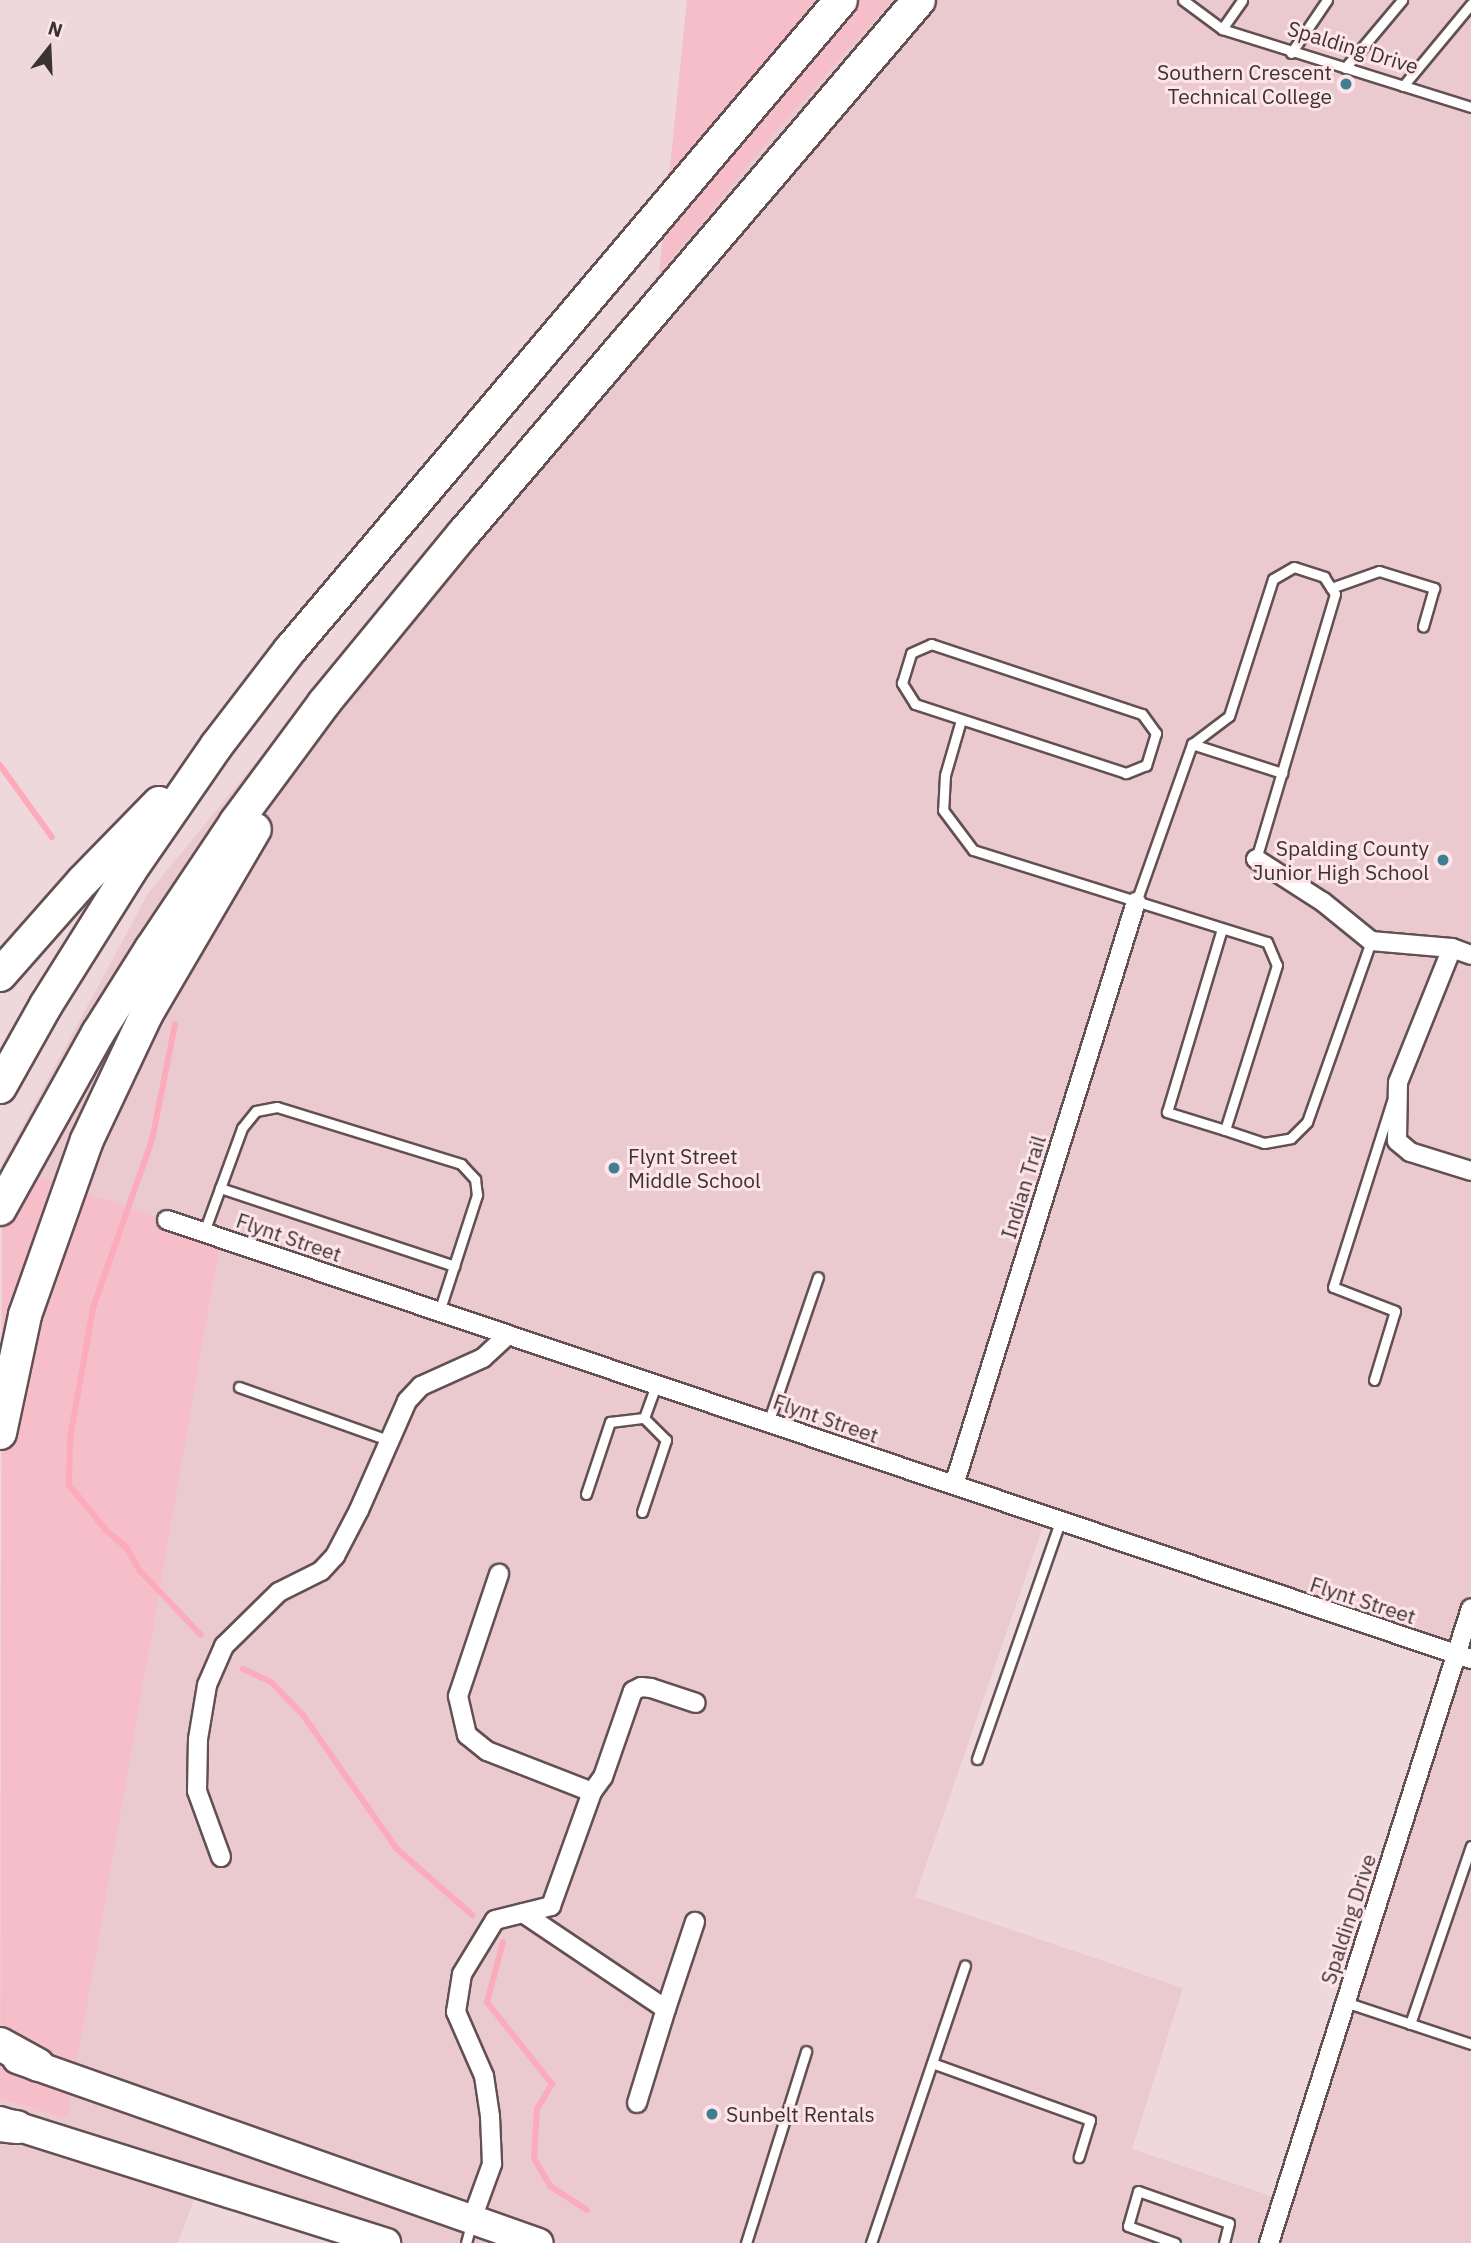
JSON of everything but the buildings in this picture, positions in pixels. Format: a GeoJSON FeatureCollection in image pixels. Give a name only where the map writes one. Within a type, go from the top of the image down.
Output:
{"type":"FeatureCollection","features":[{"type":"Feature","properties":{"kind":"highway"},"geometry":{"type":"LineString","coordinates":[[0,1087],[46,1005],[130,871],[217,745],[290,650],[842,0]]}},
{"type":"Feature","properties":{"kind":"highway"},"geometry":{"type":"LineString","coordinates":[[0,1209],[99,1032],[151,949],[236,822],[324,703],[463,534],[919,0]]}},
{"type":"Feature","properties":{"kind":"highway"},"geometry":{"type":"LineString","coordinates":[[0,1433],[15,1352],[43,1260],[87,1140],[110,1087],[154,1001],[324,703]]}},
{"type":"Feature","properties":{"kind":"highway"},"geometry":{"type":"LineString","coordinates":[[0,975],[83,881],[217,745]]}},
{"type":"Feature","properties":{"kind":"highway"},"geometry":{"type":"LineString","coordinates":[[0,2044],[38,2065]]}},
{"type":"Feature","properties":{"kind":"main road"},"geometry":{"type":"LineString","coordinates":[[0,2054],[38,2065],[469,2231],[539,2243]]}},
{"type":"Feature","properties":{"kind":"main road"},"geometry":{"type":"LineString","coordinates":[[6,2124],[386,2243]]}},
{"type":"Feature","properties":{"kind":"street"},"geometry":{"type":"LineString","coordinates":[[1256,859],[1323,902],[1371,941],[1452,948],[1471,955]]}},
{"type":"Feature","properties":{"kind":"street","name":"Indian Trail"},"geometry":{"type":"LineString","coordinates":[[954,1485],[1136,902]]}},
{"type":"Feature","properties":{"kind":"street"},"geometry":{"type":"LineString","coordinates":[[1452,948],[1398,1082],[1397,1141],[1410,1152],[1471,1171]]}},
{"type":"Feature","properties":{"kind":"street","name":"Flynt Street"},"geometry":{"type":"LineString","coordinates":[[167,1220],[1463,1657]]}},
{"type":"Feature","properties":{"kind":"street"},"geometry":{"type":"LineString","coordinates":[[220,1857],[198,1791],[198,1739],[207,1685],[224,1646],[279,1592],[321,1571],[335,1556],[359,1510],[400,1409],[421,1386],[483,1358],[508,1335]]}},
{"type":"Feature","properties":{"kind":"street"},"geometry":{"type":"LineString","coordinates":[[499,1574],[458,1696],[467,1735],[487,1751],[592,1792]]}},
{"type":"Feature","properties":{"kind":"street","name":"Spalding Drive"},"geometry":{"type":"LineString","coordinates":[[1269,2243],[1345,2001],[1463,1657],[1471,1608]]}},
{"type":"Feature","properties":{"kind":"street"},"geometry":{"type":"LineString","coordinates":[[469,2231],[492,2164],[491,2116],[484,2076],[456,2012],[461,1974],[495,1920],[551,1906],[592,1792],[603,1777],[633,1691],[641,1687],[651,1688],[696,1703]]}},
{"type":"Feature","properties":{"kind":"street"},"geometry":{"type":"LineString","coordinates":[[523,1913],[666,2009]]}},
{"type":"Feature","properties":{"kind":"street"},"geometry":{"type":"LineString","coordinates":[[637,2103],[695,1922]]}},
{"type":"Feature","properties":{"kind":"lane","name":"Spalding Drive"},"geometry":{"type":"LineString","coordinates":[[1183,0],[1222,29],[1292,53],[1469,103]]}},
{"type":"Feature","properties":{"kind":"lane"},"geometry":{"type":"LineString","coordinates":[[1222,29],[1242,0]]}},
{"type":"Feature","properties":{"kind":"lane"},"geometry":{"type":"LineString","coordinates":[[1292,53],[1327,0]]}},
{"type":"Feature","properties":{"kind":"lane"},"geometry":{"type":"LineString","coordinates":[[1345,68],[1402,0]]}},
{"type":"Feature","properties":{"kind":"lane"},"geometry":{"type":"LineString","coordinates":[[1403,86],[1471,4]]}},
{"type":"Feature","properties":{"kind":"lane"},"geometry":{"type":"LineString","coordinates":[[1136,902],[1192,744],[1229,716],[1273,579],[1294,567],[1324,577],[1335,594],[1256,859]]}},
{"type":"Feature","properties":{"kind":"lane"},"geometry":{"type":"LineString","coordinates":[[1331,588],[1379,571],[1434,588],[1423,626]]}},
{"type":"Feature","properties":{"kind":"lane"},"geometry":{"type":"LineString","coordinates":[[931,645],[944,649],[1142,714],[1156,733],[1146,765],[1126,773],[961,720],[915,704],[902,683],[911,653],[931,645]]}},
{"type":"Feature","properties":{"kind":"lane"},"geometry":{"type":"LineString","coordinates":[[961,720],[945,775],[943,810],[973,850],[1267,942],[1277,965],[1225,1130]]}},
{"type":"Feature","properties":{"kind":"lane"},"geometry":{"type":"LineString","coordinates":[[1192,744],[1282,773]]}},
{"type":"Feature","properties":{"kind":"lane"},"geometry":{"type":"LineString","coordinates":[[1222,929],[1167,1112],[1264,1143],[1291,1138],[1307,1122],[1371,941]]}},
{"type":"Feature","properties":{"kind":"lane"},"geometry":{"type":"LineString","coordinates":[[1374,1380],[1395,1311],[1333,1287],[1398,1082]]}},
{"type":"Feature","properties":{"kind":"lane"},"geometry":{"type":"LineString","coordinates":[[204,1232],[242,1128],[256,1111],[277,1107],[461,1164],[475,1179],[477,1195],[439,1312]]}},
{"type":"Feature","properties":{"kind":"lane"},"geometry":{"type":"LineString","coordinates":[[219,1188],[454,1266]]}},
{"type":"Feature","properties":{"kind":"lane"},"geometry":{"type":"LineString","coordinates":[[768,1423],[818,1277]]}},
{"type":"Feature","properties":{"kind":"lane"},"geometry":{"type":"LineString","coordinates":[[644,1418],[656,1385]]}},
{"type":"Feature","properties":{"kind":"lane"},"geometry":{"type":"LineString","coordinates":[[239,1387],[387,1440]]}},
{"type":"Feature","properties":{"kind":"lane"},"geometry":{"type":"LineString","coordinates":[[586,1494],[610,1422],[644,1418]]}},
{"type":"Feature","properties":{"kind":"lane"},"geometry":{"type":"LineString","coordinates":[[642,1512],[666,1440],[644,1418]]}},
{"type":"Feature","properties":{"kind":"lane"},"geometry":{"type":"LineString","coordinates":[[977,1759],[1060,1522]]}},
{"type":"Feature","properties":{"kind":"lane"},"geometry":{"type":"LineString","coordinates":[[1410,2024],[1471,1846]]}},
{"type":"Feature","properties":{"kind":"lane"},"geometry":{"type":"LineString","coordinates":[[871,2243],[965,1966]]}},
{"type":"Feature","properties":{"kind":"lane"},"geometry":{"type":"LineString","coordinates":[[1345,2001],[1471,2044]]}},
{"type":"Feature","properties":{"kind":"lane"},"geometry":{"type":"LineString","coordinates":[[746,2243],[806,2051]]}},
{"type":"Feature","properties":{"kind":"lane"},"geometry":{"type":"LineString","coordinates":[[932,2063],[1090,2120],[1079,2157]]}},
{"type":"Feature","properties":{"kind":"lane"},"geometry":{"type":"LineString","coordinates":[[1175,2243],[1128,2226],[1138,2191],[1229,2222],[1224,2243]]}},
{"type":"Feature","properties":{"kind":"shaded area"},"geometry":{"type":"Polygon","coordinates":[[[687,0],[892,0],[774,134],[659,274],[687,0]]]}},
{"type":"Feature","properties":{"kind":"shaded area"},"geometry":{"type":"Polygon","coordinates":[[[892,0],[1471,0],[1471,1644],[1466,1660],[1471,1662],[1471,2243],[394,2243],[196,2194],[178,2243],[0,2243],[0,2099],[66,2119],[221,1239],[2,1164],[149,892],[774,134],[892,0]],[[1046,1518],[915,1897],[1183,1988],[1132,2149],[1274,2197],[1466,1660],[1046,1518]]]}},
{"type":"Feature","properties":{"kind":"shaded area"},"geometry":{"type":"Polygon","coordinates":[[[2,1164],[221,1239],[67,2119],[0,2099],[2,1164]]]}},
{"type":"Feature","properties":{"kind":"waterway"},"geometry":{"type":"LineString","coordinates":[[0,765],[52,837]]}},
{"type":"Feature","properties":{"kind":"waterway"},"geometry":{"type":"LineString","coordinates":[[175,1024],[152,1140],[93,1308],[70,1438],[69,1485],[105,1529],[126,1547],[140,1571],[201,1635]]}},
{"type":"Feature","properties":{"kind":"waterway"},"geometry":{"type":"LineString","coordinates":[[243,1669],[271,1682],[303,1715],[397,1849],[472,1915]]}},
{"type":"Feature","properties":{"kind":"waterway"},"geometry":{"type":"LineString","coordinates":[[503,1942],[487,2002],[552,2084],[537,2109],[534,2158],[550,2186],[587,2210]]}},
{"type":"Feature","properties":{"kind":"place","name":"Southern Crescent Technical College"},"geometry":{"type":"Point","coordinates":[1346,84]}},
{"type":"Feature","properties":{"kind":"place","name":"Spalding County Junior High School"},"geometry":{"type":"Point","coordinates":[1443,860]}},
{"type":"Feature","properties":{"kind":"place","name":"Flynt Street Middle School"},"geometry":{"type":"Point","coordinates":[614,1168]}},
{"type":"Feature","properties":{"kind":"place","name":"Sunbelt Rentals"},"geometry":{"type":"Point","coordinates":[712,2114]}}]}
